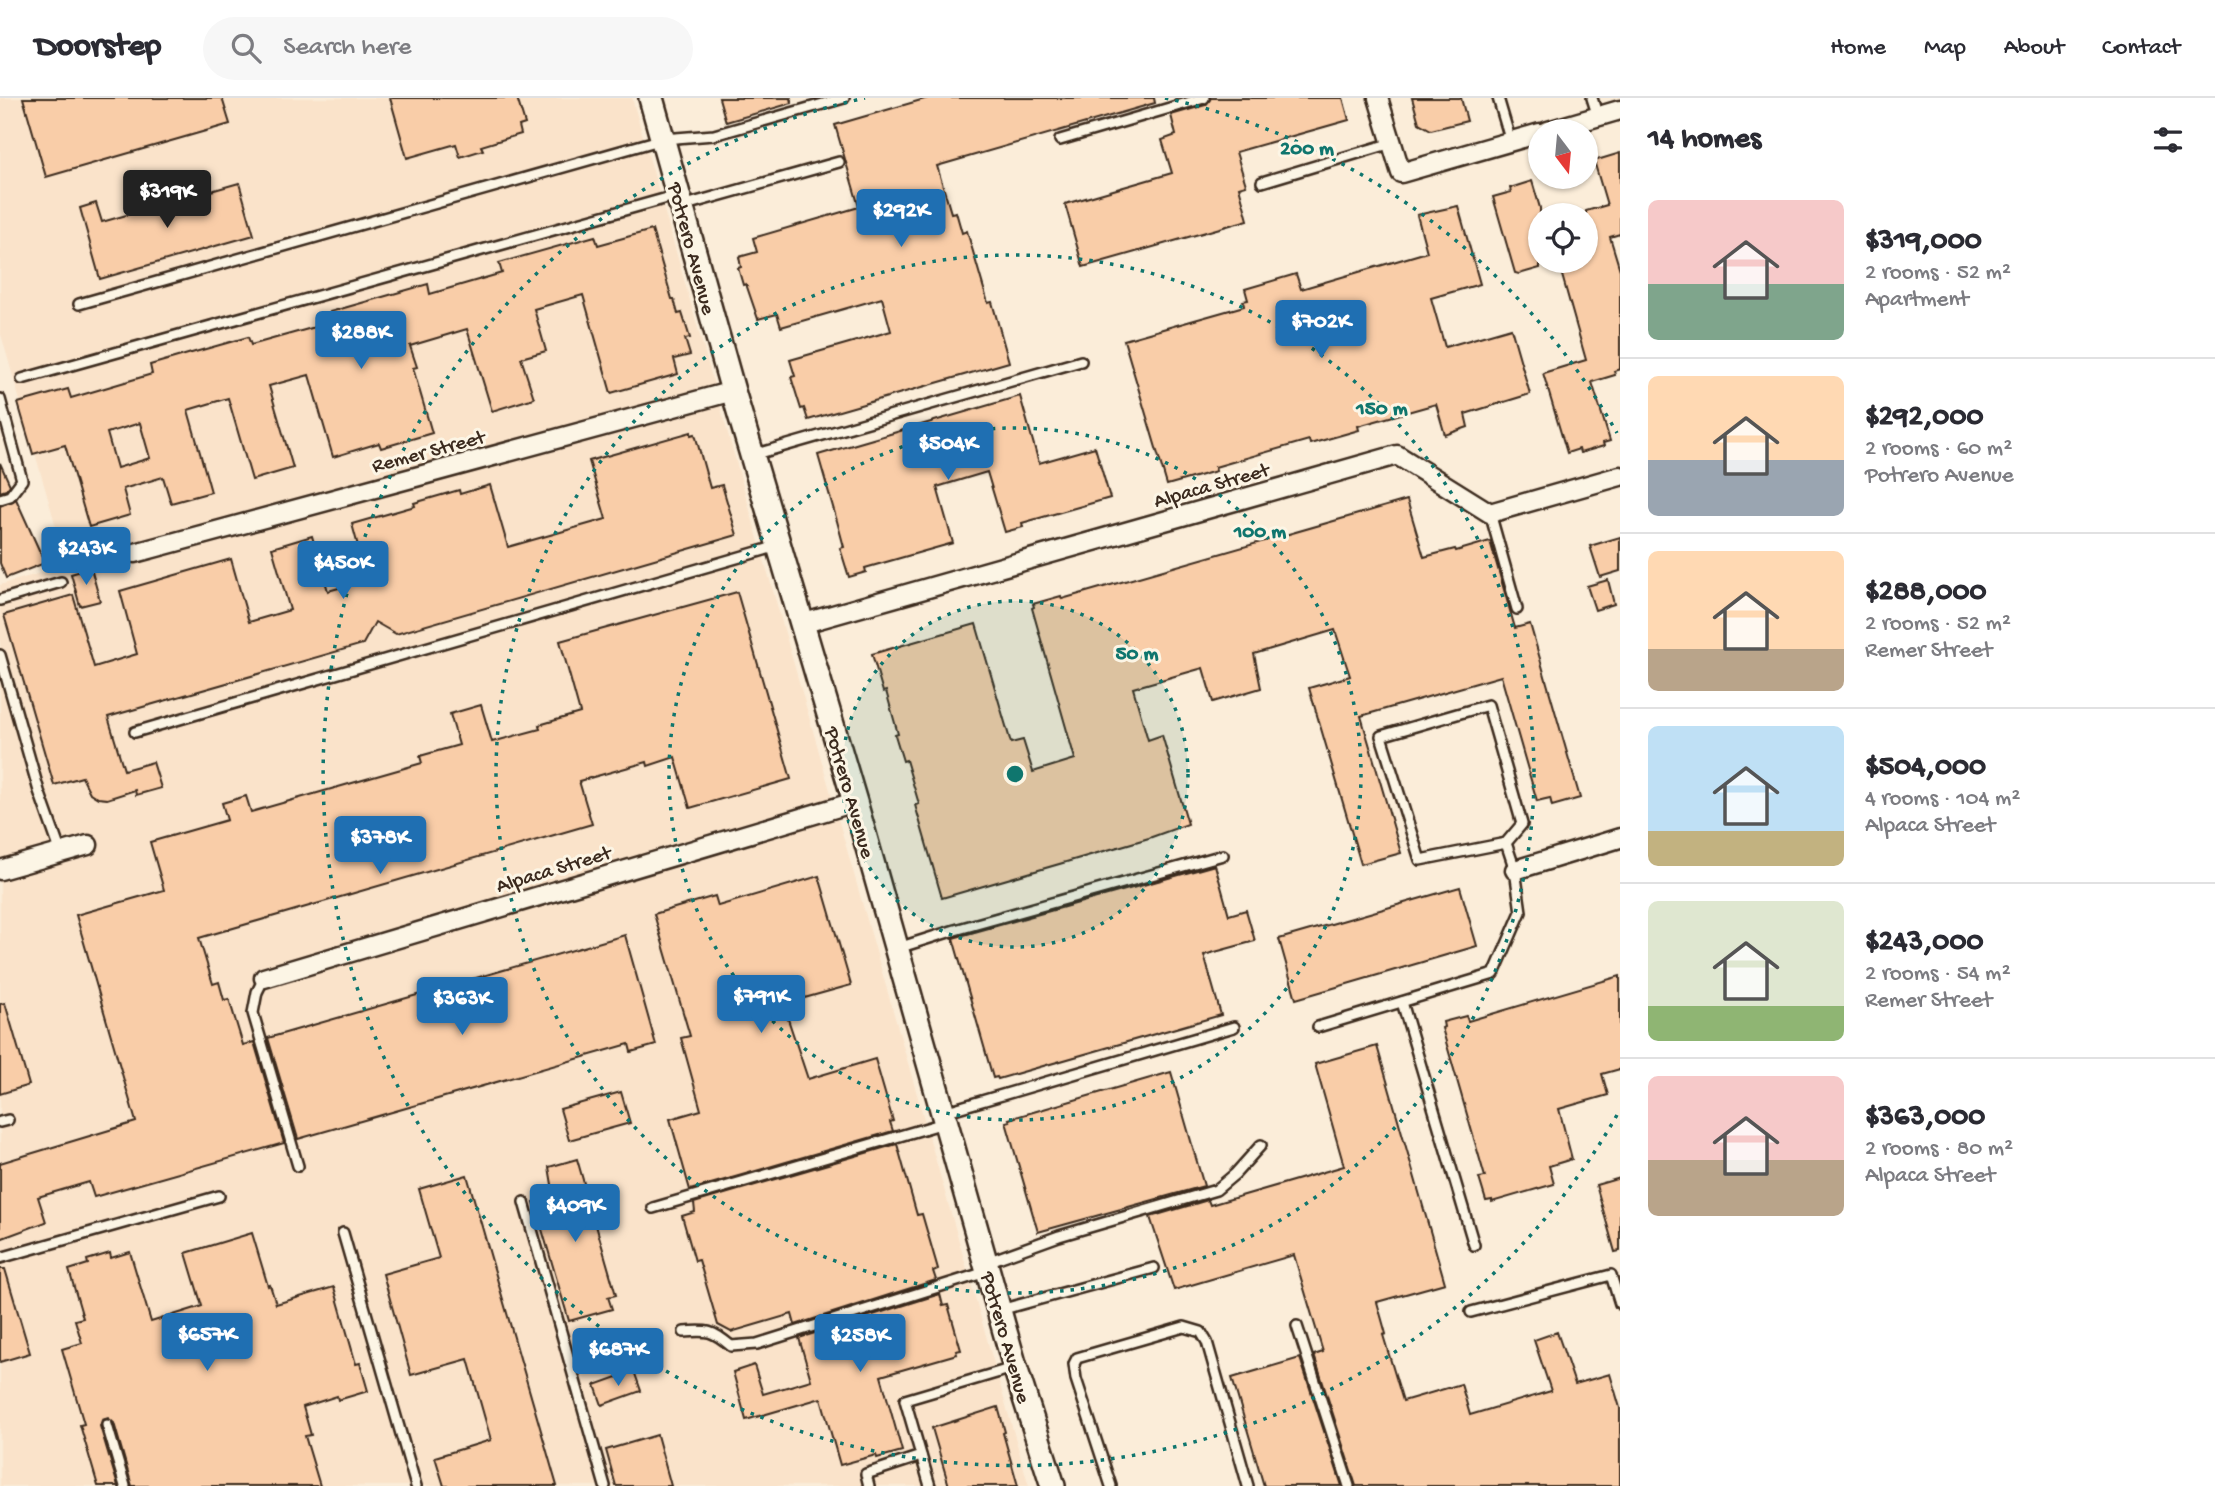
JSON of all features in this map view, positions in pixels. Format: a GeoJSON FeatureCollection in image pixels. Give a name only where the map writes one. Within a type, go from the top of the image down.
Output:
{"type":"FeatureCollection","features":[{"type":"Feature","properties":{"kind":"street","name":"Potrero Avenue"},"geometry":{"type":"LineString","coordinates":[[652,98],[733,391],[855,802],[998,1310],[1053,1486]]}},
{"type":"Feature","properties":{"kind":"street"},"geometry":{"type":"LineString","coordinates":[[1378,98],[1401,173],[1528,137]]}},
{"type":"Feature","properties":{"kind":"street"},"geometry":{"type":"LineString","coordinates":[[1591,119],[1620,110]]}},
{"type":"Feature","properties":{"kind":"street","name":"Remer Street"},"geometry":{"type":"LineString","coordinates":[[135,553],[733,391]]}},
{"type":"Feature","properties":{"kind":"street","name":"Alpaca Street"},"geometry":{"type":"LineString","coordinates":[[801,624],[1397,454],[1489,513]]}},
{"type":"Feature","properties":{"kind":"street"},"geometry":{"type":"LineString","coordinates":[[1489,513],[1620,476]]}},
{"type":"Feature","properties":{"kind":"street","name":"Alpaca Street"},"geometry":{"type":"LineString","coordinates":[[264,978],[855,802]]}},
{"type":"Feature","properties":{"kind":"street"},"geometry":{"type":"LineString","coordinates":[[1514,870],[1620,838]]}},
{"type":"Feature","properties":{"kind":"street"},"geometry":{"type":"LineString","coordinates":[[0,870],[88,845]]}},
{"type":"Feature","properties":{"kind":"lane"},"geometry":{"type":"LineString","coordinates":[[79,304],[663,139],[714,135],[844,98]]}},
{"type":"Feature","properties":{"kind":"lane"},"geometry":{"type":"LineString","coordinates":[[1060,140],[1203,98]]}},
{"type":"Feature","properties":{"kind":"lane"},"geometry":{"type":"LineString","coordinates":[[1499,98],[1511,142]]}},
{"type":"Feature","properties":{"kind":"lane"},"geometry":{"type":"LineString","coordinates":[[1592,98],[1598,117]]}},
{"type":"Feature","properties":{"kind":"lane"},"geometry":{"type":"LineString","coordinates":[[1262,182],[1392,143]]}},
{"type":"Feature","properties":{"kind":"lane"},"geometry":{"type":"LineString","coordinates":[[22,379],[680,200],[839,162]]}},
{"type":"Feature","properties":{"kind":"lane"},"geometry":{"type":"LineString","coordinates":[[752,456],[1081,361]]}},
{"type":"Feature","properties":{"kind":"lane"},"geometry":{"type":"LineString","coordinates":[[0,399],[22,480],[10,496],[0,499]]}},
{"type":"Feature","properties":{"kind":"lane"},"geometry":{"type":"LineString","coordinates":[[1489,513],[1517,609]]}},
{"type":"Feature","properties":{"kind":"lane"},"geometry":{"type":"LineString","coordinates":[[135,732],[778,546]]}},
{"type":"Feature","properties":{"kind":"lane"},"geometry":{"type":"LineString","coordinates":[[0,600],[61,582]]}},
{"type":"Feature","properties":{"kind":"lane"},"geometry":{"type":"LineString","coordinates":[[0,656],[39,791],[61,853]]}},
{"type":"Feature","properties":{"kind":"lane"},"geometry":{"type":"LineString","coordinates":[[1488,705],[1522,824],[1507,843],[1420,860],[1381,736],[1488,705]]}},
{"type":"Feature","properties":{"kind":"lane"},"geometry":{"type":"LineString","coordinates":[[1318,1027],[1494,974],[1521,912],[1507,843]]}},
{"type":"Feature","properties":{"kind":"lane"},"geometry":{"type":"LineString","coordinates":[[896,949],[1223,855]]}},
{"type":"Feature","properties":{"kind":"lane"},"geometry":{"type":"LineString","coordinates":[[264,978],[257,992],[253,1013],[298,1166]]}},
{"type":"Feature","properties":{"kind":"lane"},"geometry":{"type":"LineString","coordinates":[[1402,1002],[1474,1245]]}},
{"type":"Feature","properties":{"kind":"lane"},"geometry":{"type":"LineString","coordinates":[[653,1208],[1234,1027]]}},
{"type":"Feature","properties":{"kind":"lane"},"geometry":{"type":"LineString","coordinates":[[684,1332],[707,1330],[716,1333],[731,1346],[757,1344],[986,1267],[1059,1236],[1216,1190],[1235,1174],[1261,1145]]}},
{"type":"Feature","properties":{"kind":"lane"},"geometry":{"type":"LineString","coordinates":[[0,1258],[219,1196]]}},
{"type":"Feature","properties":{"kind":"lane"},"geometry":{"type":"LineString","coordinates":[[524,1202],[605,1486]]}},
{"type":"Feature","properties":{"kind":"lane"},"geometry":{"type":"LineString","coordinates":[[343,1234],[416,1486]]}},
{"type":"Feature","properties":{"kind":"lane"},"geometry":{"type":"LineString","coordinates":[[998,1310],[1154,1268]]}},
{"type":"Feature","properties":{"kind":"lane"},"geometry":{"type":"LineString","coordinates":[[1471,1312],[1611,1275],[1620,1304]]}},
{"type":"Feature","properties":{"kind":"lane"},"geometry":{"type":"LineString","coordinates":[[1297,1326],[1349,1486]]}},
{"type":"Feature","properties":{"kind":"lane"},"geometry":{"type":"LineString","coordinates":[[1111,1486],[1076,1378],[1074,1364],[1077,1358],[1184,1327],[1201,1332],[1207,1342],[1248,1486]]}},
{"type":"Feature","properties":{"kind":"lane"},"geometry":{"type":"LineString","coordinates":[[930,1486],[905,1400],[1015,1367]]}},
{"type":"Feature","properties":{"kind":"lane"},"geometry":{"type":"LineString","coordinates":[[107,1425],[125,1486]]}},
{"type":"Feature","properties":{"kind":"lane"},"geometry":{"type":"LineString","coordinates":[[869,1486],[866,1474],[921,1456]]}},
{"type":"Feature","properties":{"kind":"shaded area"},"geometry":{"type":"Polygon","coordinates":[[[0,98],[632,98],[1029,1486],[0,1486],[0,585],[67,565],[0,331],[0,98]]]}},
{"type":"Feature","properties":{"kind":"building"},"geometry":{"type":"Polygon","coordinates":[[[23,98],[222,98],[230,124],[46,177],[23,98]]]}},
{"type":"Feature","properties":{"kind":"building"},"geometry":{"type":"Polygon","coordinates":[[[390,98],[517,98],[525,124],[519,126],[521,134],[481,146],[483,150],[460,157],[456,144],[407,158],[390,98]]]}},
{"type":"Feature","properties":{"kind":"building"},"geometry":{"type":"Polygon","coordinates":[[[719,98],[791,98],[792,103],[726,122],[719,98]]]}},
{"type":"Feature","properties":{"kind":"building"},"geometry":{"type":"Polygon","coordinates":[[[928,98],[1154,98],[1155,103],[937,166],[951,213],[956,212],[962,233],[967,231],[988,303],[992,302],[1009,362],[808,420],[804,408],[801,409],[791,377],[795,376],[790,360],[891,331],[882,298],[781,327],[777,314],[758,319],[746,284],[743,285],[738,268],[741,267],[739,257],[757,252],[753,238],[859,207],[835,125],[928,98]]]}},
{"type":"Feature","properties":{"kind":"building"},"geometry":{"type":"Polygon","coordinates":[[[1211,98],[1343,98],[1349,120],[1236,152],[1246,185],[1239,187],[1248,220],[1083,267],[1065,204],[1172,173],[1162,140],[1176,135],[1171,115],[1206,105],[1211,98]]]}},
{"type":"Feature","properties":{"kind":"building"},"geometry":{"type":"Polygon","coordinates":[[[1412,98],[1461,98],[1467,121],[1431,130],[1419,123],[1412,98]]]}},
{"type":"Feature","properties":{"kind":"building"},"geometry":{"type":"Polygon","coordinates":[[[1620,153],[1620,234],[1610,237],[1620,270],[1620,369],[1614,371],[1615,375],[1592,382],[1610,441],[1603,443],[1604,446],[1580,453],[1579,449],[1567,453],[1543,373],[1586,360],[1561,273],[1598,273],[1598,208],[1607,205],[1598,175],[1598,160],[1620,153]]]}},
{"type":"Feature","properties":{"kind":"building"},"geometry":{"type":"Polygon","coordinates":[[[1528,182],[1528,189],[1534,189],[1539,203],[1528,203],[1528,271],[1519,274],[1515,273],[1493,197],[1511,192],[1510,188],[1528,182]]]}},
{"type":"Feature","properties":{"kind":"building"},"geometry":{"type":"Polygon","coordinates":[[[239,183],[254,235],[100,279],[80,208],[96,203],[102,222],[239,183]]]}},
{"type":"Feature","properties":{"kind":"building"},"geometry":{"type":"Polygon","coordinates":[[[1458,206],[1480,284],[1431,298],[1445,347],[1511,328],[1530,394],[1465,414],[1468,427],[1445,435],[1436,404],[1358,426],[1359,430],[1310,444],[1309,440],[1215,467],[1216,471],[1167,485],[1124,340],[1244,306],[1243,301],[1248,300],[1245,289],[1296,274],[1301,289],[1427,252],[1417,215],[1458,206]]]}},
{"type":"Feature","properties":{"kind":"building"},"geometry":{"type":"Polygon","coordinates":[[[652,230],[672,299],[678,314],[682,313],[690,338],[685,339],[690,355],[674,359],[678,374],[611,393],[583,295],[534,309],[546,351],[521,358],[534,398],[492,411],[467,329],[410,346],[417,367],[413,368],[432,433],[381,448],[379,443],[333,457],[309,375],[269,386],[293,468],[252,480],[228,398],[188,410],[211,492],[171,503],[163,477],[123,489],[130,515],[89,527],[65,445],[33,454],[18,403],[68,389],[71,398],[152,374],[150,365],[248,337],[251,345],[333,322],[330,312],[428,284],[430,294],[502,273],[499,263],[595,236],[598,245],[652,230]],[[140,423],[107,433],[117,468],[150,458],[140,423]]]}},
{"type":"Feature","properties":{"kind":"building"},"geometry":{"type":"Polygon","coordinates":[[[1020,396],[1039,463],[1095,447],[1110,498],[1022,523],[1023,527],[1005,532],[987,472],[937,487],[953,543],[865,568],[866,572],[849,577],[840,548],[844,547],[818,455],[1020,396]]]}},
{"type":"Feature","properties":{"kind":"building"},"geometry":{"type":"Polygon","coordinates":[[[691,432],[691,435],[695,434],[710,488],[722,485],[737,535],[396,634],[375,622],[363,644],[108,717],[124,770],[153,762],[161,788],[136,795],[135,790],[107,799],[90,793],[82,777],[54,785],[4,615],[73,595],[94,667],[137,654],[120,591],[231,559],[249,622],[290,610],[272,548],[312,536],[328,591],[364,581],[361,569],[364,568],[352,524],[459,490],[460,494],[490,485],[508,547],[606,519],[589,461],[691,432]]]}},
{"type":"Feature","properties":{"kind":"building"},"geometry":{"type":"Polygon","coordinates":[[[0,463],[10,485],[0,492],[0,463]]]}},
{"type":"Feature","properties":{"kind":"building"},"geometry":{"type":"Polygon","coordinates":[[[16,499],[45,563],[6,578],[0,563],[0,506],[16,499]]]}},
{"type":"Feature","properties":{"kind":"building"},"geometry":{"type":"Polygon","coordinates":[[[1407,500],[1424,557],[1490,541],[1515,628],[1530,624],[1580,798],[1552,806],[1550,798],[1537,801],[1501,676],[1361,716],[1401,853],[1361,864],[1309,688],[1350,676],[1335,630],[1254,654],[1261,688],[1213,702],[1203,668],[1133,688],[1148,740],[1162,735],[1188,824],[1149,838],[942,898],[915,805],[919,804],[906,760],[903,761],[886,691],[883,692],[872,654],[976,624],[1011,743],[1023,740],[1033,772],[1075,759],[1033,604],[1061,596],[1062,599],[1407,500]]]}},
{"type":"Feature","properties":{"kind":"building"},"geometry":{"type":"Polygon","coordinates":[[[1620,537],[1620,571],[1600,577],[1590,546],[1620,537]]]}},
{"type":"Feature","properties":{"kind":"building"},"geometry":{"type":"Polygon","coordinates":[[[91,568],[100,601],[80,606],[71,574],[91,568]]]}},
{"type":"Feature","properties":{"kind":"building"},"geometry":{"type":"Polygon","coordinates":[[[1608,580],[1614,604],[1595,610],[1587,586],[1608,580]]]}},
{"type":"Feature","properties":{"kind":"building"},"geometry":{"type":"Polygon","coordinates":[[[737,592],[791,779],[690,808],[675,757],[648,766],[647,762],[579,781],[592,824],[199,938],[213,984],[219,982],[224,1000],[229,999],[243,1045],[254,1042],[284,1143],[94,1197],[89,1182],[38,1197],[46,1222],[0,1239],[0,1163],[136,1122],[76,915],[164,890],[150,842],[227,820],[222,803],[246,796],[251,812],[422,763],[420,756],[459,745],[450,714],[481,705],[492,742],[540,729],[539,725],[580,713],[560,641],[737,592]]]}},
{"type":"Feature","properties":{"kind":"building"},"geometry":{"type":"Polygon","coordinates":[[[1215,865],[1229,915],[1246,910],[1255,941],[1204,955],[1221,1015],[998,1079],[993,1078],[953,938],[1215,865]]]}},
{"type":"Feature","properties":{"kind":"building"},"geometry":{"type":"Polygon","coordinates":[[[819,876],[851,985],[783,1004],[808,1079],[875,1059],[893,1121],[890,1122],[893,1131],[690,1190],[670,1119],[701,1110],[681,1038],[690,1036],[654,914],[715,896],[718,906],[819,876]]]}},
{"type":"Feature","properties":{"kind":"building"},"geometry":{"type":"Polygon","coordinates":[[[1460,887],[1477,946],[1296,999],[1279,939],[1460,887]]]}},
{"type":"Feature","properties":{"kind":"building"},"geometry":{"type":"Polygon","coordinates":[[[625,935],[656,1045],[631,1052],[629,1044],[298,1139],[268,1038],[625,935]]]}},
{"type":"Feature","properties":{"kind":"building"},"geometry":{"type":"Polygon","coordinates":[[[1620,976],[1620,1069],[1602,1074],[1608,1095],[1559,1109],[1572,1159],[1549,1166],[1554,1184],[1492,1202],[1486,1201],[1479,1178],[1485,1177],[1442,1028],[1443,1022],[1466,1016],[1468,1021],[1620,976]]]}},
{"type":"Feature","properties":{"kind":"building"},"geometry":{"type":"Polygon","coordinates":[[[5,1003],[29,1085],[0,1094],[0,1004],[5,1003]]]}},
{"type":"Feature","properties":{"kind":"building"},"geometry":{"type":"Polygon","coordinates":[[[1377,1046],[1445,1283],[1377,1302],[1386,1334],[1383,1335],[1403,1401],[1461,1384],[1470,1415],[1551,1391],[1534,1340],[1557,1332],[1575,1384],[1610,1374],[1620,1408],[1620,1486],[1356,1486],[1314,1355],[1323,1352],[1294,1255],[1174,1290],[1150,1217],[1208,1200],[1210,1205],[1344,1166],[1315,1064],[1377,1046]]]}},
{"type":"Feature","properties":{"kind":"building"},"geometry":{"type":"Polygon","coordinates":[[[1171,1072],[1204,1186],[1038,1232],[1006,1122],[1171,1072]]]}},
{"type":"Feature","properties":{"kind":"building"},"geometry":{"type":"Polygon","coordinates":[[[621,1092],[630,1123],[569,1140],[560,1109],[621,1092]]]}},
{"type":"Feature","properties":{"kind":"building"},"geometry":{"type":"Polygon","coordinates":[[[897,1144],[917,1215],[922,1214],[938,1269],[933,1271],[936,1280],[795,1325],[792,1314],[731,1332],[718,1325],[699,1260],[695,1261],[682,1216],[695,1212],[694,1203],[897,1144]]]}},
{"type":"Feature","properties":{"kind":"building"},"geometry":{"type":"Polygon","coordinates":[[[577,1159],[616,1295],[608,1297],[612,1309],[569,1321],[534,1202],[554,1196],[549,1167],[577,1159]]]}},
{"type":"Feature","properties":{"kind":"building"},"geometry":{"type":"Polygon","coordinates":[[[467,1175],[557,1486],[444,1486],[435,1457],[491,1440],[468,1359],[411,1375],[383,1274],[439,1258],[419,1189],[467,1175]]]}},
{"type":"Feature","properties":{"kind":"building"},"geometry":{"type":"Polygon","coordinates":[[[1620,1178],[1620,1251],[1615,1252],[1596,1185],[1620,1178]]]}},
{"type":"Feature","properties":{"kind":"building"},"geometry":{"type":"Polygon","coordinates":[[[252,1233],[276,1304],[334,1287],[356,1364],[360,1363],[368,1391],[338,1400],[337,1396],[303,1407],[311,1435],[305,1436],[320,1486],[132,1486],[114,1423],[108,1418],[102,1420],[100,1426],[118,1486],[98,1486],[80,1425],[84,1424],[62,1349],[82,1343],[75,1320],[83,1318],[69,1270],[88,1264],[87,1260],[110,1253],[111,1258],[130,1252],[151,1322],[202,1306],[186,1253],[252,1233]]]}},
{"type":"Feature","properties":{"kind":"building"},"geometry":{"type":"Polygon","coordinates":[[[0,1269],[5,1269],[30,1353],[0,1362],[0,1269]]]}},
{"type":"Feature","properties":{"kind":"building"},"geometry":{"type":"Polygon","coordinates":[[[940,1294],[943,1306],[948,1305],[961,1350],[956,1351],[957,1354],[881,1376],[902,1451],[840,1465],[821,1398],[746,1420],[733,1372],[754,1365],[763,1394],[811,1380],[799,1338],[940,1294]]]}},
{"type":"Feature","properties":{"kind":"building"},"geometry":{"type":"Polygon","coordinates":[[[1300,1358],[1342,1486],[1264,1486],[1232,1378],[1300,1358]]]}},
{"type":"Feature","properties":{"kind":"building"},"geometry":{"type":"Polygon","coordinates":[[[634,1371],[641,1391],[602,1405],[595,1385],[634,1371]]]}},
{"type":"Feature","properties":{"kind":"building"},"geometry":{"type":"Polygon","coordinates":[[[998,1407],[1018,1486],[949,1486],[932,1428],[998,1407]]]}},
{"type":"Feature","properties":{"kind":"building"},"geometry":{"type":"Polygon","coordinates":[[[657,1435],[671,1486],[616,1486],[606,1450],[657,1435]]]}}]}
